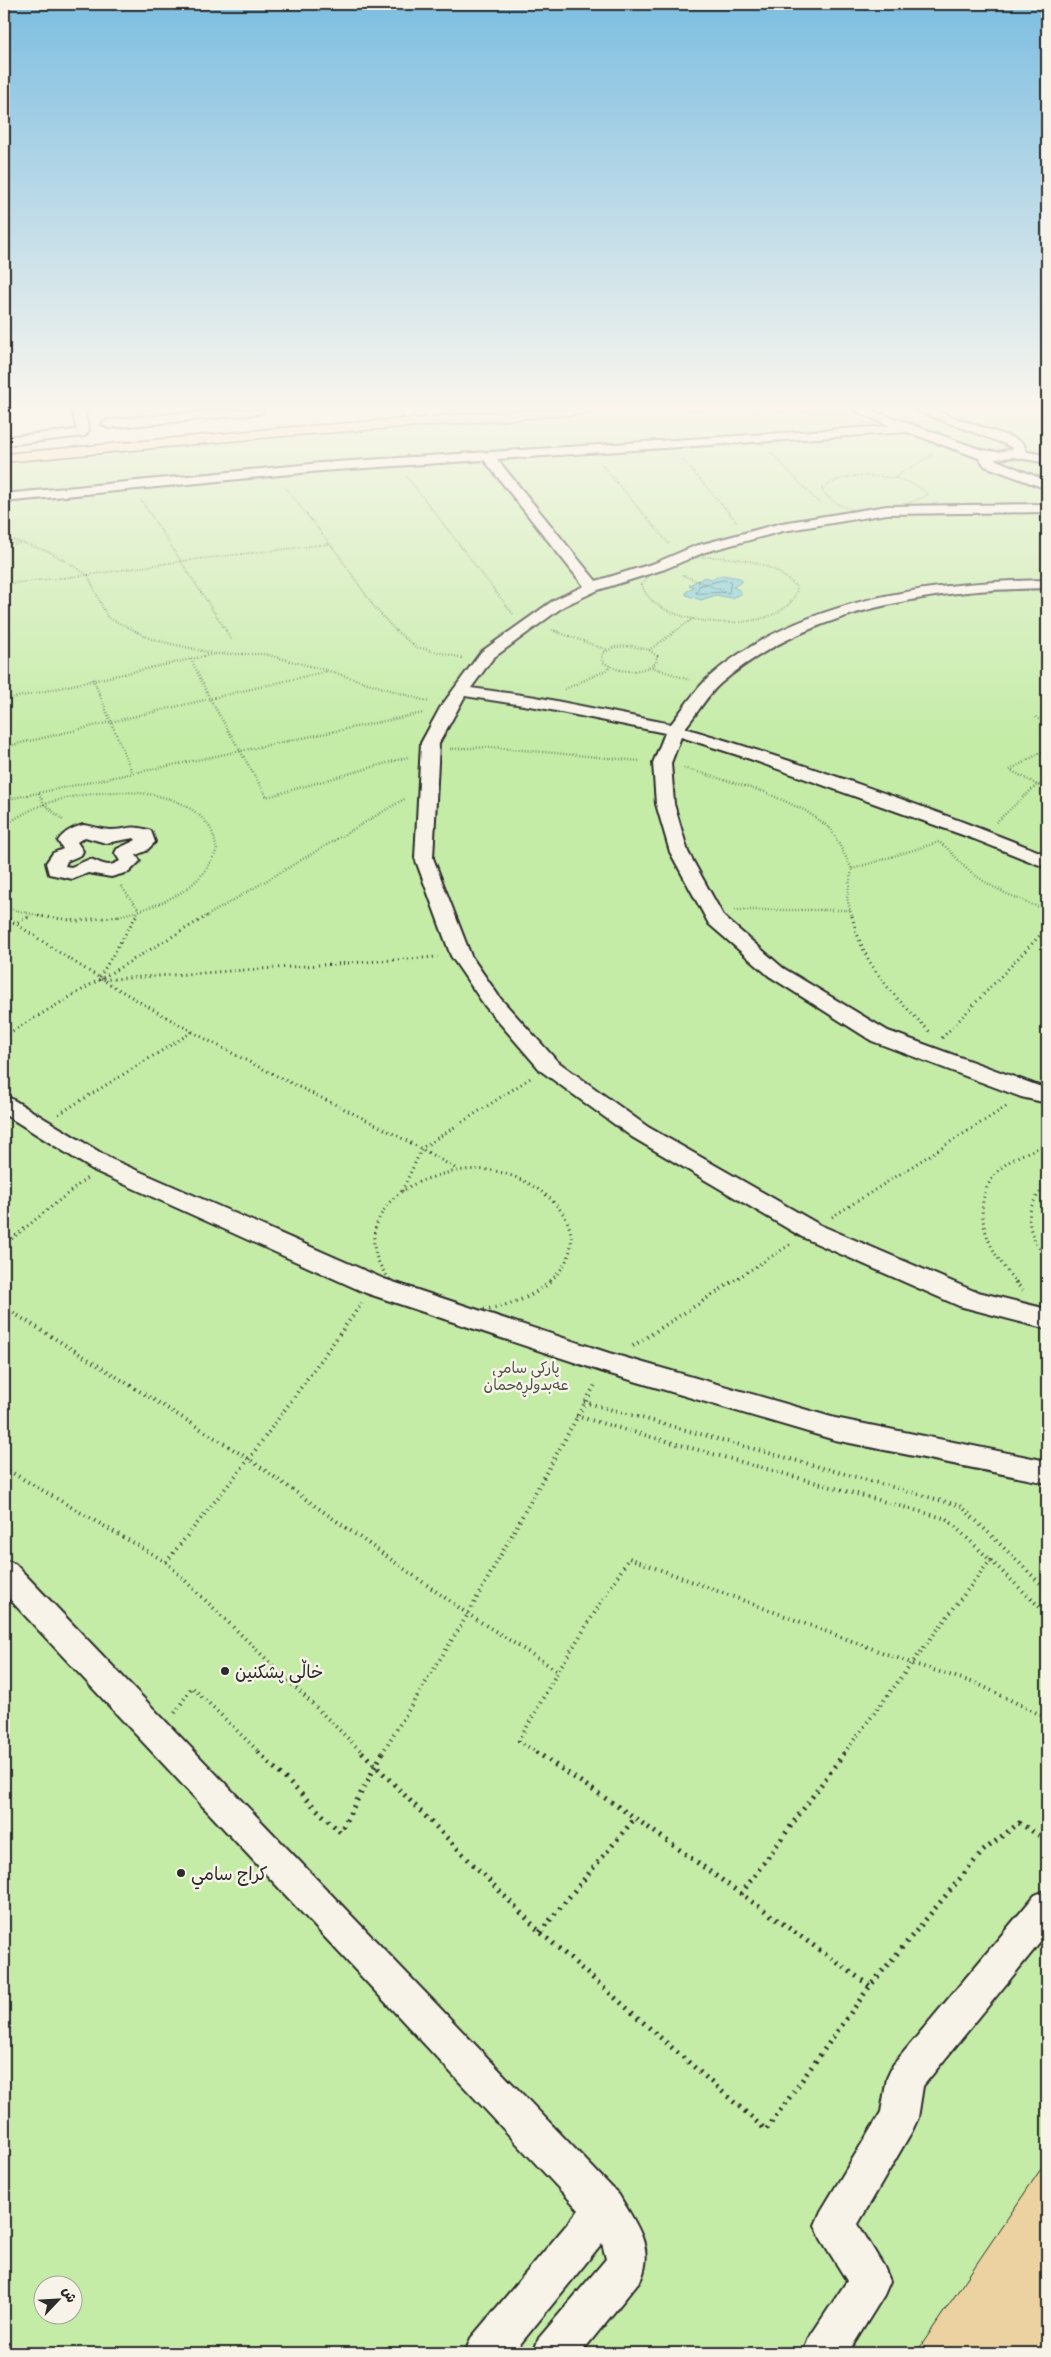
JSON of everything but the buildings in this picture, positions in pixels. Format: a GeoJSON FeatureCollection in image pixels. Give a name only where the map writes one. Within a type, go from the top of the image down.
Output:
{"type":"FeatureCollection","features":[{"type":"Feature","properties":{"kind":"street"},"geometry":{"type":"LineString","coordinates":[[539,520],[593,587]]}},
{"type":"Feature","properties":{"kind":"street"},"geometry":{"type":"LineString","coordinates":[[822,520],[782,527],[700,549],[660,566],[593,587],[559,603],[487,655],[448,708],[430,743],[432,750],[426,787],[424,858],[461,956],[492,1002],[549,1066],[640,1132],[811,1231],[968,1299],[1047,1319]]}},
{"type":"Feature","properties":{"kind":"street"},"geometry":{"type":"LineString","coordinates":[[1047,584],[958,589],[889,600],[822,619],[760,647],[709,687],[675,730],[662,763],[665,804],[679,852],[716,920],[776,972],[880,1036],[1029,1092],[1047,1096]]}},
{"type":"Feature","properties":{"kind":"street"},"geometry":{"type":"LineString","coordinates":[[461,691],[536,702],[675,730],[756,755],[981,836],[1047,862]]}},
{"type":"Feature","properties":{"kind":"street"},"geometry":{"type":"LineString","coordinates":[[126,831],[136,831],[144,835],[146,842],[140,847],[124,853],[131,861],[124,868],[110,872],[100,871],[90,865],[73,873],[56,870],[55,863],[60,857],[74,851],[67,841],[78,832],[101,833],[106,838],[126,831]]}},
{"type":"Feature","properties":{"kind":"street"},"geometry":{"type":"LineString","coordinates":[[4,1104],[42,1125],[103,1165],[375,1286],[607,1363],[835,1429],[1047,1472]]}},
{"type":"Feature","properties":{"kind":"street"},"geometry":{"type":"LineString","coordinates":[[4,1572],[605,2209],[624,2242],[627,2265],[554,2353]]}},
{"type":"Feature","properties":{"kind":"street"},"geometry":{"type":"LineString","coordinates":[[824,2353],[870,2281],[835,2225],[899,2118],[906,2078],[1047,1907]]}},
{"type":"Feature","properties":{"kind":"street"},"geometry":{"type":"LineString","coordinates":[[486,2353],[605,2209]]}},
{"type":"Feature","properties":{"kind":"path"},"geometry":{"type":"LineString","coordinates":[[154,520],[231,639]]}},
{"type":"Feature","properties":{"kind":"path"},"geometry":{"type":"LineString","coordinates":[[310,520],[375,608],[401,636],[416,647],[424,650],[482,661]]}},
{"type":"Feature","properties":{"kind":"path"},"geometry":{"type":"LineString","coordinates":[[442,520],[527,625],[607,650],[632,646],[649,650],[657,656],[656,664],[652,667]]}},
{"type":"Feature","properties":{"kind":"path"},"geometry":{"type":"LineString","coordinates":[[648,520],[680,558]]}},
{"type":"Feature","properties":{"kind":"path"},"geometry":{"type":"LineString","coordinates":[[735,520],[749,536]]}},
{"type":"Feature","properties":{"kind":"path"},"geometry":{"type":"LineString","coordinates":[[4,537],[24,542],[66,560],[88,575],[107,617],[150,639],[214,654]]}},
{"type":"Feature","properties":{"kind":"path"},"geometry":{"type":"LineString","coordinates":[[4,545],[24,542]]}},
{"type":"Feature","properties":{"kind":"path"},"geometry":{"type":"LineString","coordinates":[[4,584],[329,544]]}},
{"type":"Feature","properties":{"kind":"path"},"geometry":{"type":"LineString","coordinates":[[703,557],[752,561],[773,568],[788,577],[797,588],[796,598],[787,609],[769,616],[728,622],[693,619],[671,613],[654,605],[645,595],[642,584],[648,574],[660,566],[679,560],[703,557]]}},
{"type":"Feature","properties":{"kind":"path"},"geometry":{"type":"LineString","coordinates":[[694,580],[726,592]]}},
{"type":"Feature","properties":{"kind":"path"},"geometry":{"type":"LineString","coordinates":[[649,650],[693,619]]}},
{"type":"Feature","properties":{"kind":"path"},"geometry":{"type":"LineString","coordinates":[[607,650],[603,653],[602,661],[612,668],[628,671],[652,667],[709,687]]}},
{"type":"Feature","properties":{"kind":"path"},"geometry":{"type":"LineString","coordinates":[[4,700],[214,654],[264,654],[329,671],[448,708]]}},
{"type":"Feature","properties":{"kind":"path"},"geometry":{"type":"LineString","coordinates":[[191,659],[210,699],[267,797],[432,750],[489,747],[662,763],[764,792],[806,811],[831,829],[852,869],[848,892],[850,910],[856,933],[868,962],[888,989],[933,1035]]}},
{"type":"Feature","properties":{"kind":"path"},"geometry":{"type":"LineString","coordinates":[[536,702],[612,668]]}},
{"type":"Feature","properties":{"kind":"path"},"geometry":{"type":"LineString","coordinates":[[4,747],[329,671]]}},
{"type":"Feature","properties":{"kind":"path"},"geometry":{"type":"LineString","coordinates":[[93,680],[109,722],[132,772]]}},
{"type":"Feature","properties":{"kind":"path"},"geometry":{"type":"LineString","coordinates":[[4,800],[448,708]]}},
{"type":"Feature","properties":{"kind":"path"},"geometry":{"type":"LineString","coordinates":[[1036,717],[1047,725]]}},
{"type":"Feature","properties":{"kind":"path"},"geometry":{"type":"LineString","coordinates":[[1047,749],[1010,770],[1047,790]]}},
{"type":"Feature","properties":{"kind":"path"},"geometry":{"type":"LineString","coordinates":[[4,778],[8,799]]}},
{"type":"Feature","properties":{"kind":"path"},"geometry":{"type":"LineString","coordinates":[[981,836],[1037,785],[1047,784]]}},
{"type":"Feature","properties":{"kind":"path"},"geometry":{"type":"LineString","coordinates":[[4,1036],[426,787]]}},
{"type":"Feature","properties":{"kind":"path"},"geometry":{"type":"LineString","coordinates":[[38,793],[44,804],[78,832]]}},
{"type":"Feature","properties":{"kind":"path"},"geometry":{"type":"LineString","coordinates":[[852,869],[939,842],[970,871],[987,882],[1012,896],[1047,910]]}},
{"type":"Feature","properties":{"kind":"path"},"geometry":{"type":"LineString","coordinates":[[98,980],[139,910],[110,872]]}},
{"type":"Feature","properties":{"kind":"path"},"geometry":{"type":"LineString","coordinates":[[4,907],[32,915],[4,928]]}},
{"type":"Feature","properties":{"kind":"path"},"geometry":{"type":"LineString","coordinates":[[712,910],[850,910]]}},
{"type":"Feature","properties":{"kind":"path"},"geometry":{"type":"LineString","coordinates":[[4,915],[98,980],[192,1032],[422,1148],[458,1170]]}},
{"type":"Feature","properties":{"kind":"path"},"geometry":{"type":"LineString","coordinates":[[973,1070],[939,1041],[1047,928]]}},
{"type":"Feature","properties":{"kind":"path"},"geometry":{"type":"LineString","coordinates":[[98,980],[461,956]]}},
{"type":"Feature","properties":{"kind":"path"},"geometry":{"type":"LineString","coordinates":[[42,1125],[192,1032]]}},
{"type":"Feature","properties":{"kind":"path"},"geometry":{"type":"LineString","coordinates":[[401,1192],[422,1148],[549,1066]]}},
{"type":"Feature","properties":{"kind":"path"},"geometry":{"type":"LineString","coordinates":[[159,1736],[192,1687],[340,1832],[375,1766],[468,1614],[607,1363],[1029,1092]]}},
{"type":"Feature","properties":{"kind":"path"},"geometry":{"type":"LineString","coordinates":[[1030,1296],[1010,1278],[994,1259],[984,1239],[980,1219],[982,1201],[989,1184],[1000,1169],[1016,1157],[1047,1146]]}},
{"type":"Feature","properties":{"kind":"path"},"geometry":{"type":"LineString","coordinates":[[4,1245],[103,1165]]}},
{"type":"Feature","properties":{"kind":"path"},"geometry":{"type":"LineString","coordinates":[[166,1562],[249,1459],[375,1286],[376,1259],[373,1235],[382,1211],[401,1192],[428,1178],[458,1170],[491,1170],[521,1178],[546,1192],[564,1212],[572,1235],[568,1259],[552,1281],[528,1298],[496,1309],[460,1311],[427,1304],[404,1293],[386,1278],[376,1259]]}},
{"type":"Feature","properties":{"kind":"path"},"geometry":{"type":"LineString","coordinates":[[1047,1185],[1033,1201],[1028,1224],[1031,1236],[1047,1260]]}},
{"type":"Feature","properties":{"kind":"path"},"geometry":{"type":"LineString","coordinates":[[4,1307],[249,1459],[468,1614],[558,1670]]}},
{"type":"Feature","properties":{"kind":"path"},"geometry":{"type":"LineString","coordinates":[[584,1402],[960,1506],[1047,1590]]}},
{"type":"Feature","properties":{"kind":"path"},"geometry":{"type":"LineString","coordinates":[[576,1416],[947,1520],[991,1559],[1047,1614]]}},
{"type":"Feature","properties":{"kind":"path"},"geometry":{"type":"LineString","coordinates":[[4,1468],[166,1562],[375,1766],[540,1932],[766,2130],[870,1986],[982,1851],[1019,1823],[1047,1840]]}},
{"type":"Feature","properties":{"kind":"path"},"geometry":{"type":"LineString","coordinates":[[870,1986],[634,1818],[519,1741],[558,1670],[629,1558],[911,1663],[978,1684],[1047,1718]]}},
{"type":"Feature","properties":{"kind":"path"},"geometry":{"type":"LineString","coordinates":[[741,1894],[911,1663],[991,1559]]}},
{"type":"Feature","properties":{"kind":"path"},"geometry":{"type":"LineString","coordinates":[[540,1932],[634,1818]]}},
{"type":"Feature","properties":{"kind":"green space","name":"پارکی سامی عەبدولڕەحمان"},"geometry":{"type":"Polygon","coordinates":[[[4,520],[1047,520],[1047,2353],[4,2353],[4,520]]]}},
{"type":"Feature","properties":{"kind":"water"},"geometry":{"type":"Polygon","coordinates":[[[722,575],[740,578],[742,582],[733,587],[741,591],[741,594],[731,598],[716,595],[701,600],[686,595],[686,592],[694,587],[689,585],[705,577],[712,579],[722,575]]]}},
{"type":"Feature","properties":{"kind":"place","name":"خاڵی پشکنین"},"geometry":{"type":"Point","coordinates":[225,1671]}},
{"type":"Feature","properties":{"kind":"place","name":"کراج سامي"},"geometry":{"type":"Point","coordinates":[181,1873]}}]}
